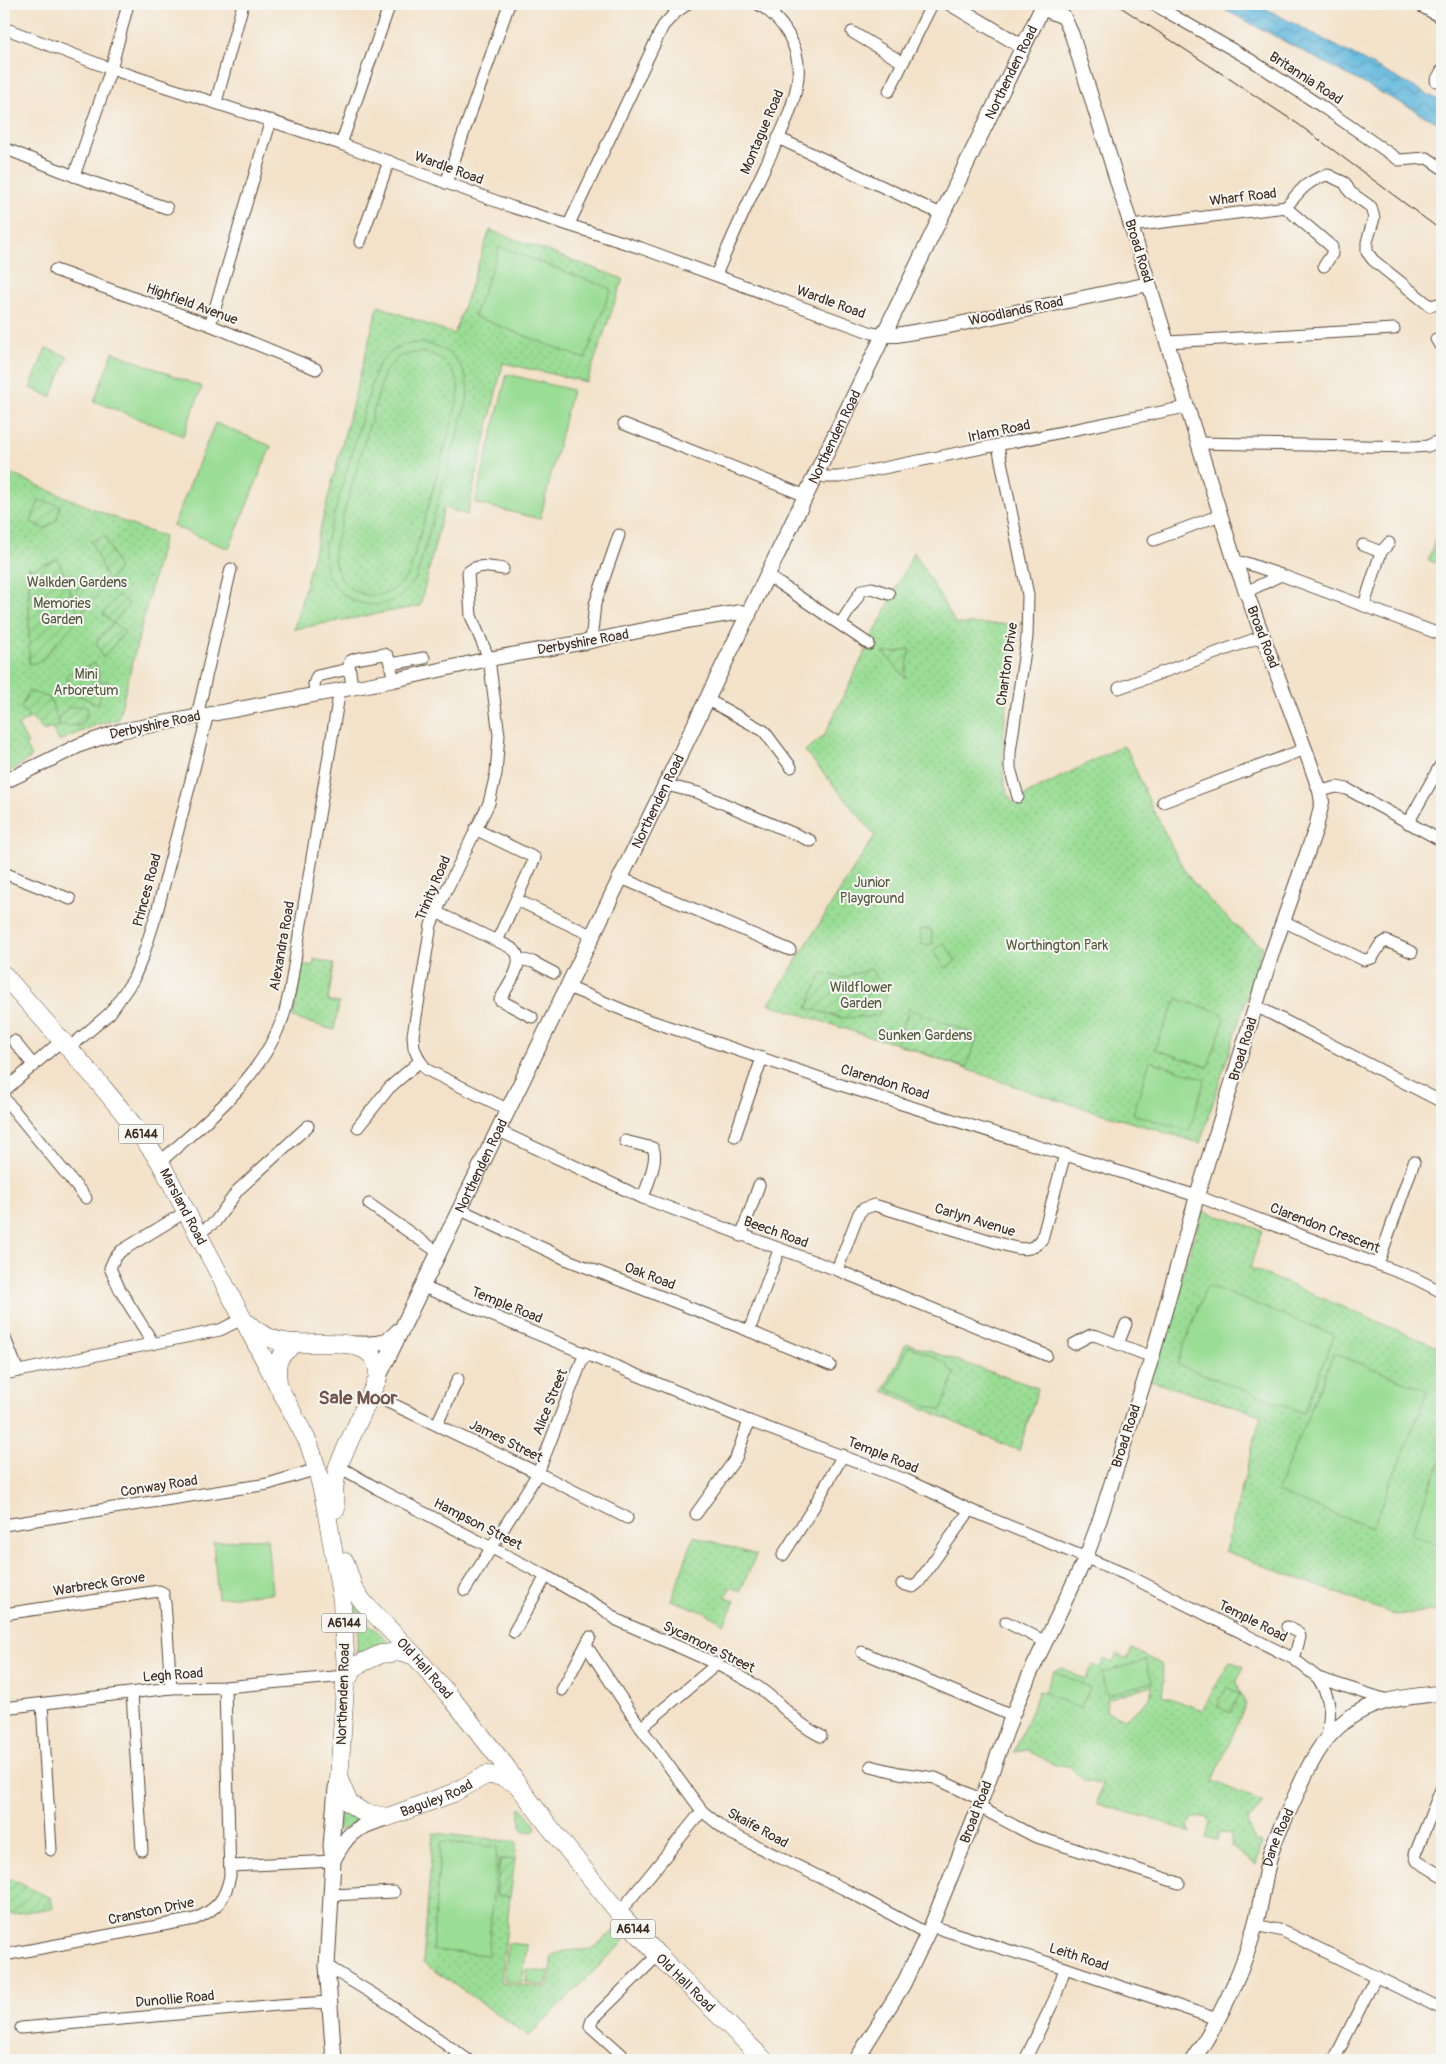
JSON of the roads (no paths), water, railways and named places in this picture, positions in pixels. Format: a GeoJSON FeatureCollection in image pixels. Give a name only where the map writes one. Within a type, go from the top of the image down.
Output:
{"type":"FeatureCollection","features":[{"type":"Feature","properties":{"kind":"main road","name":"Northenden Road"},"geometry":{"type":"LineString","coordinates":[[364,1603],[351,1582],[343,1551],[334,1488],[338,1466],[402,1327],[461,1210],[1043,6]]}},
{"type":"Feature","properties":{"kind":"main road","name":"Marsland Road"},"geometry":{"type":"LineString","coordinates":[[4,975],[140,1133],[160,1162],[309,1444],[317,1469]]}},
{"type":"Feature","properties":{"kind":"main road","name":"A6144"},"geometry":{"type":"LineString","coordinates":[[244,1318],[264,1336],[296,1343],[352,1344],[370,1354],[377,1361],[378,1378]]}},
{"type":"Feature","properties":{"kind":"main road"},"geometry":{"type":"LineString","coordinates":[[352,1344],[382,1343],[390,1340],[402,1327]]}},
{"type":"Feature","properties":{"kind":"main road","name":"A6144"},"geometry":{"type":"LineString","coordinates":[[279,1386],[276,1366],[284,1352],[296,1343]]}},
{"type":"Feature","properties":{"kind":"main road","name":"Northenden Road"},"geometry":{"type":"LineString","coordinates":[[317,1469],[342,1601],[346,1648],[338,1780],[332,1836],[333,1861],[327,1966],[334,2060]]}},
{"type":"Feature","properties":{"kind":"main road","name":"Old Hall Road"},"geometry":{"type":"LineString","coordinates":[[364,1603],[415,1656],[453,1700],[619,1913],[658,1956],[764,2060]]}},
{"type":"Feature","properties":{"kind":"main road"},"geometry":{"type":"LineString","coordinates":[[345,1679],[358,1665],[381,1654],[402,1652],[415,1656]]}},
{"type":"Feature","properties":{"kind":"main road","name":"Dane Road"},"geometry":{"type":"LineString","coordinates":[[1193,2060],[1217,2019],[1243,1962],[1255,1925],[1271,1853],[1277,1836],[1304,1777],[1327,1737],[1345,1720],[1387,1700],[1442,1693]]}},
{"type":"Feature","properties":{"kind":"main road","name":"Baguley Road"},"geometry":{"type":"LineString","coordinates":[[338,1780],[349,1803],[364,1813],[388,1817],[453,1793],[476,1779],[482,1766],[479,1734]]}},
{"type":"Feature","properties":{"kind":"main road","name":"Old Hall Road"},"geometry":{"type":"LineString","coordinates":[[476,1779],[493,1774],[517,1784]]}},
{"type":"Feature","properties":{"kind":"main road","name":"Northenden Road"},"geometry":{"type":"LineString","coordinates":[[333,1861],[344,1840],[352,1832],[388,1817]]}},
{"type":"Feature","properties":{"kind":"street"},"geometry":{"type":"LineString","coordinates":[[74,176],[112,69],[128,4]]}},
{"type":"Feature","properties":{"kind":"street"},"geometry":{"type":"LineString","coordinates":[[216,102],[243,4]]}},
{"type":"Feature","properties":{"kind":"street"},"geometry":{"type":"LineString","coordinates":[[341,144],[390,4]]}},
{"type":"Feature","properties":{"kind":"street"},"geometry":{"type":"LineString","coordinates":[[446,184],[509,4]]}},
{"type":"Feature","properties":{"kind":"street"},"geometry":{"type":"LineString","coordinates":[[569,224],[663,26],[687,4]]}},
{"type":"Feature","properties":{"kind":"street"},"geometry":{"type":"LineString","coordinates":[[888,91],[932,4]]}},
{"type":"Feature","properties":{"kind":"street"},"geometry":{"type":"LineString","coordinates":[[951,4],[1023,47]]}},
{"type":"Feature","properties":{"kind":"street","name":"Britannia Road"},"geometry":{"type":"LineString","coordinates":[[1152,4],[1258,65],[1399,160],[1427,158],[1442,168]]}},
{"type":"Feature","properties":{"kind":"street"},"geometry":{"type":"LineString","coordinates":[[1417,4],[1442,18]]}},
{"type":"Feature","properties":{"kind":"street","name":"Montague Road"},"geometry":{"type":"LineString","coordinates":[[716,275],[776,143],[796,90],[798,64],[793,42],[781,24],[764,5]]}},
{"type":"Feature","properties":{"kind":"street","name":"Broad Road"},"geometry":{"type":"LineString","coordinates":[[856,2060],[903,1985],[929,1930],[980,1803],[1012,1716],[1086,1557],[1099,1522],[1152,1357],[1197,1196],[1283,921],[1316,828],[1322,802],[1305,749],[1235,562],[1072,35],[1062,10],[1043,6]]}},
{"type":"Feature","properties":{"kind":"street","name":"Wardle Road"},"geometry":{"type":"LineString","coordinates":[[4,28],[112,69],[341,144],[446,184],[640,248],[872,333],[884,335]]}},
{"type":"Feature","properties":{"kind":"street"},"geometry":{"type":"LineString","coordinates":[[852,32],[902,62]]}},
{"type":"Feature","properties":{"kind":"street"},"geometry":{"type":"LineString","coordinates":[[1436,81],[1442,70]]}},
{"type":"Feature","properties":{"kind":"street"},"geometry":{"type":"LineString","coordinates":[[210,325],[271,120]]}},
{"type":"Feature","properties":{"kind":"street"},"geometry":{"type":"LineString","coordinates":[[776,143],[941,214]]}},
{"type":"Feature","properties":{"kind":"street"},"geometry":{"type":"LineString","coordinates":[[4,148],[74,176],[167,208]]}},
{"type":"Feature","properties":{"kind":"street"},"geometry":{"type":"LineString","coordinates":[[360,242],[389,161]]}},
{"type":"Feature","properties":{"kind":"street","name":"Wharf Road"},"geometry":{"type":"LineString","coordinates":[[1131,226],[1285,207],[1314,178],[1328,175],[1345,183],[1350,192],[1371,206],[1374,218],[1367,252],[1373,260],[1430,306],[1442,303]]}},
{"type":"Feature","properties":{"kind":"street"},"geometry":{"type":"LineString","coordinates":[[1285,207],[1332,247],[1332,254],[1324,266]]}},
{"type":"Feature","properties":{"kind":"street","name":"Highfield Avenue"},"geometry":{"type":"LineString","coordinates":[[55,270],[210,325],[316,369]]}},
{"type":"Feature","properties":{"kind":"street","name":"Woodlands Road"},"geometry":{"type":"LineString","coordinates":[[884,335],[896,335],[949,326],[1149,284]]}},
{"type":"Feature","properties":{"kind":"street"},"geometry":{"type":"LineString","coordinates":[[1167,342],[1394,329]]}},
{"type":"Feature","properties":{"kind":"street","name":"Irlam Road"},"geometry":{"type":"LineString","coordinates":[[818,472],[825,477],[839,477],[1186,407]]}},
{"type":"Feature","properties":{"kind":"street"},"geometry":{"type":"LineString","coordinates":[[624,424],[806,496]]}},
{"type":"Feature","properties":{"kind":"street"},"geometry":{"type":"LineString","coordinates":[[1198,443],[1415,447],[1428,446],[1442,440]]}},
{"type":"Feature","properties":{"kind":"street","name":"Charlton Drive"},"geometry":{"type":"LineString","coordinates":[[998,446],[1028,595],[1027,636],[1010,752],[1010,768],[1018,797]]}},
{"type":"Feature","properties":{"kind":"street"},"geometry":{"type":"LineString","coordinates":[[1154,540],[1220,515]]}},
{"type":"Feature","properties":{"kind":"street"},"geometry":{"type":"LineString","coordinates":[[591,641],[595,604],[619,535]]}},
{"type":"Feature","properties":{"kind":"street"},"geometry":{"type":"LineString","coordinates":[[1364,605],[1381,552],[1389,543]]}},
{"type":"Feature","properties":{"kind":"street"},"geometry":{"type":"LineString","coordinates":[[1363,545],[1381,552]]}},
{"type":"Feature","properties":{"kind":"street"},"geometry":{"type":"LineString","coordinates":[[1235,562],[1246,563],[1281,575],[1442,636]]}},
{"type":"Feature","properties":{"kind":"street","name":"Trinity Road"},"geometry":{"type":"LineString","coordinates":[[420,1061],[414,1048],[413,1034],[432,924],[475,829],[489,803],[494,788],[498,755],[497,712],[489,658],[471,616],[468,572],[472,567],[480,566],[503,569]]}},
{"type":"Feature","properties":{"kind":"street","name":"Princes Road"},"geometry":{"type":"LineString","coordinates":[[4,1091],[34,1066],[110,1013],[133,980],[157,912],[203,715],[232,569]]}},
{"type":"Feature","properties":{"kind":"street"},"geometry":{"type":"LineString","coordinates":[[1246,592],[1281,575]]}},
{"type":"Feature","properties":{"kind":"street"},"geometry":{"type":"LineString","coordinates":[[768,576],[869,644]]}},
{"type":"Feature","properties":{"kind":"street"},"geometry":{"type":"LineString","coordinates":[[840,623],[862,590],[872,588],[890,594]]}},
{"type":"Feature","properties":{"kind":"street","name":"Derbyshire Road"},"geometry":{"type":"LineString","coordinates":[[391,664],[419,664],[489,658],[591,641],[692,620],[741,612],[749,615]]}},
{"type":"Feature","properties":{"kind":"street"},"geometry":{"type":"LineString","coordinates":[[1119,688],[1263,636]]}},
{"type":"Feature","properties":{"kind":"street"},"geometry":{"type":"LineString","coordinates":[[346,688],[350,661],[384,654],[388,656],[394,680]]}},
{"type":"Feature","properties":{"kind":"street","name":"Derbyshire Road"},"geometry":{"type":"LineString","coordinates":[[4,782],[80,745],[120,731],[315,693],[394,680],[419,664]]}},
{"type":"Feature","properties":{"kind":"street"},"geometry":{"type":"LineString","coordinates":[[315,693],[314,684],[317,676],[349,669]]}},
{"type":"Feature","properties":{"kind":"street","name":"Alexandra Road"},"geometry":{"type":"LineString","coordinates":[[160,1162],[237,1093],[266,1054],[283,1019],[346,688]]}},
{"type":"Feature","properties":{"kind":"street"},"geometry":{"type":"LineString","coordinates":[[708,700],[764,731],[791,767]]}},
{"type":"Feature","properties":{"kind":"street"},"geometry":{"type":"LineString","coordinates":[[1163,802],[1305,749]]}},
{"type":"Feature","properties":{"kind":"street"},"geometry":{"type":"LineString","coordinates":[[1408,823],[1440,766]]}},
{"type":"Feature","properties":{"kind":"street"},"geometry":{"type":"LineString","coordinates":[[666,785],[699,793],[811,842]]}},
{"type":"Feature","properties":{"kind":"street"},"geometry":{"type":"LineString","coordinates":[[1320,791],[1337,787],[1346,788],[1442,841]]}},
{"type":"Feature","properties":{"kind":"street"},"geometry":{"type":"LineString","coordinates":[[475,829],[535,858],[497,941]]}},
{"type":"Feature","properties":{"kind":"street"},"geometry":{"type":"LineString","coordinates":[[4,873],[70,899]]}},
{"type":"Feature","properties":{"kind":"street"},"geometry":{"type":"LineString","coordinates":[[621,878],[790,950]]}},
{"type":"Feature","properties":{"kind":"street"},"geometry":{"type":"LineString","coordinates":[[517,900],[593,936]]}},
{"type":"Feature","properties":{"kind":"street"},"geometry":{"type":"LineString","coordinates":[[436,912],[513,949],[518,959],[516,969],[500,1000],[532,1017]]}},
{"type":"Feature","properties":{"kind":"street"},"geometry":{"type":"LineString","coordinates":[[1283,921],[1364,960],[1372,958],[1380,945],[1386,941],[1412,952]]}},
{"type":"Feature","properties":{"kind":"street"},"geometry":{"type":"LineString","coordinates":[[518,959],[533,962],[554,972]]}},
{"type":"Feature","properties":{"kind":"street","name":"Clarendon Road"},"geometry":{"type":"LineString","coordinates":[[568,987],[642,1018],[844,1086],[1197,1196]]}},
{"type":"Feature","properties":{"kind":"street"},"geometry":{"type":"LineString","coordinates":[[1256,1006],[1442,1102]]}},
{"type":"Feature","properties":{"kind":"street"},"geometry":{"type":"LineString","coordinates":[[14,1041],[34,1066]]}},
{"type":"Feature","properties":{"kind":"street"},"geometry":{"type":"LineString","coordinates":[[735,1136],[762,1058]]}},
{"type":"Feature","properties":{"kind":"street"},"geometry":{"type":"LineString","coordinates":[[358,1126],[389,1088],[420,1061],[428,1070],[439,1077],[509,1110]]}},
{"type":"Feature","properties":{"kind":"street"},"geometry":{"type":"LineString","coordinates":[[4,1098],[86,1198]]}},
{"type":"Feature","properties":{"kind":"street"},"geometry":{"type":"LineString","coordinates":[[199,1233],[215,1222],[238,1190],[308,1126]]}},
{"type":"Feature","properties":{"kind":"street","name":"Beech Road"},"geometry":{"type":"LineString","coordinates":[[499,1131],[643,1198],[837,1270],[1046,1354]]}},
{"type":"Feature","properties":{"kind":"street"},"geometry":{"type":"LineString","coordinates":[[625,1141],[654,1150],[655,1160],[643,1198]]}},
{"type":"Feature","properties":{"kind":"street","name":"Carlyn Avenue"},"geometry":{"type":"LineString","coordinates":[[837,1270],[857,1217],[868,1206],[880,1206],[1008,1246],[1028,1249],[1037,1246],[1042,1239],[1065,1154]]}},
{"type":"Feature","properties":{"kind":"street"},"geometry":{"type":"LineString","coordinates":[[1378,1264],[1414,1162]]}},
{"type":"Feature","properties":{"kind":"street"},"geometry":{"type":"LineString","coordinates":[[742,1236],[759,1184]]}},
{"type":"Feature","properties":{"kind":"street","name":"Clarendon Crescent"},"geometry":{"type":"LineString","coordinates":[[1197,1196],[1414,1278],[1442,1292]]}},
{"type":"Feature","properties":{"kind":"street"},"geometry":{"type":"LineString","coordinates":[[368,1204],[439,1253]]}},
{"type":"Feature","properties":{"kind":"street","name":"Oak Road"},"geometry":{"type":"LineString","coordinates":[[461,1210],[568,1260],[749,1331],[830,1366]]}},
{"type":"Feature","properties":{"kind":"street"},"geometry":{"type":"LineString","coordinates":[[153,1343],[120,1290],[110,1268],[114,1259],[121,1251],[187,1211]]}},
{"type":"Feature","properties":{"kind":"street"},"geometry":{"type":"LineString","coordinates":[[749,1331],[779,1250]]}},
{"type":"Feature","properties":{"kind":"street","name":"Temple Road"},"geometry":{"type":"LineString","coordinates":[[423,1287],[749,1421],[906,1480],[970,1510],[1125,1574],[1294,1659],[1318,1678],[1327,1692],[1330,1718],[1327,1737]]}},
{"type":"Feature","properties":{"kind":"street"},"geometry":{"type":"LineString","coordinates":[[4,1374],[220,1330],[244,1318]]}},
{"type":"Feature","properties":{"kind":"street"},"geometry":{"type":"LineString","coordinates":[[1118,1344],[1126,1324]]}},
{"type":"Feature","properties":{"kind":"street"},"geometry":{"type":"LineString","coordinates":[[4,1336],[18,1372]]}},
{"type":"Feature","properties":{"kind":"street"},"geometry":{"type":"LineString","coordinates":[[1074,1344],[1091,1336],[1097,1336],[1152,1357]]}},
{"type":"Feature","properties":{"kind":"street","name":"Alice Street"},"geometry":{"type":"LineString","coordinates":[[465,1590],[538,1473],[585,1353]]}},
{"type":"Feature","properties":{"kind":"street"},"geometry":{"type":"LineString","coordinates":[[437,1424],[458,1379]]}},
{"type":"Feature","properties":{"kind":"street","name":"James Street"},"geometry":{"type":"LineString","coordinates":[[371,1394],[437,1424],[627,1518]]}},
{"type":"Feature","properties":{"kind":"street"},"geometry":{"type":"LineString","coordinates":[[696,1514],[736,1458],[749,1421]]}},
{"type":"Feature","properties":{"kind":"street"},"geometry":{"type":"LineString","coordinates":[[783,1555],[813,1508],[843,1455]]}},
{"type":"Feature","properties":{"kind":"street","name":"Hampson Street"},"geometry":{"type":"LineString","coordinates":[[338,1466],[410,1506],[493,1547],[603,1609]]}},
{"type":"Feature","properties":{"kind":"street","name":"Conway Road"},"geometry":{"type":"LineString","coordinates":[[4,1525],[268,1484],[317,1469]]}},
{"type":"Feature","properties":{"kind":"street"},"geometry":{"type":"LineString","coordinates":[[902,1584],[913,1587],[918,1583],[970,1510]]}},
{"type":"Feature","properties":{"kind":"street"},"geometry":{"type":"LineString","coordinates":[[514,1632],[546,1576]]}},
{"type":"Feature","properties":{"kind":"street","name":"Warbreck Grove"},"geometry":{"type":"LineString","coordinates":[[4,1614],[159,1591],[163,1593],[165,1603],[171,1688]]}},
{"type":"Feature","properties":{"kind":"street","name":"Sycamore Street"},"geometry":{"type":"LineString","coordinates":[[603,1609],[617,1620],[738,1675],[766,1693],[803,1726],[821,1737]]}},
{"type":"Feature","properties":{"kind":"street"},"geometry":{"type":"LineString","coordinates":[[1006,1623],[1046,1642]]}},
{"type":"Feature","properties":{"kind":"street"},"geometry":{"type":"LineString","coordinates":[[1288,1627],[1299,1634],[1300,1637],[1294,1659]]}},
{"type":"Feature","properties":{"kind":"street","name":"Skaife Road"},"geometry":{"type":"LineString","coordinates":[[562,1690],[588,1641],[642,1728],[702,1811],[728,1832],[929,1930]]}},
{"type":"Feature","properties":{"kind":"street"},"geometry":{"type":"LineString","coordinates":[[862,1652],[1012,1716]]}},
{"type":"Feature","properties":{"kind":"street"},"geometry":{"type":"LineString","coordinates":[[642,1728],[716,1664]]}},
{"type":"Feature","properties":{"kind":"street","name":"Temple Road"},"geometry":{"type":"LineString","coordinates":[[1318,1678],[1387,1700]]}},
{"type":"Feature","properties":{"kind":"street","name":"Legh Road"},"geometry":{"type":"LineString","coordinates":[[4,1708],[171,1688],[225,1687],[345,1679]]}},
{"type":"Feature","properties":{"kind":"street","name":"Cranston Drive"},"geometry":{"type":"LineString","coordinates":[[4,1955],[195,1919],[206,1914],[225,1897],[230,1876],[230,1866],[225,1687]]}},
{"type":"Feature","properties":{"kind":"street"},"geometry":{"type":"LineString","coordinates":[[132,1694],[142,1850]]}},
{"type":"Feature","properties":{"kind":"street"},"geometry":{"type":"LineString","coordinates":[[42,1704],[51,1850]]}},
{"type":"Feature","properties":{"kind":"street"},"geometry":{"type":"LineString","coordinates":[[871,1766],[899,1773],[935,1778],[1034,1836],[1179,1883]]}},
{"type":"Feature","properties":{"kind":"street"},"geometry":{"type":"LineString","coordinates":[[1442,1787],[1415,1854],[1418,1861],[1442,1876]]}},
{"type":"Feature","properties":{"kind":"street"},"geometry":{"type":"LineString","coordinates":[[619,1913],[702,1811]]}},
{"type":"Feature","properties":{"kind":"street"},"geometry":{"type":"LineString","coordinates":[[230,1866],[333,1861]]}},
{"type":"Feature","properties":{"kind":"street"},"geometry":{"type":"LineString","coordinates":[[331,1894],[394,1892]]}},
{"type":"Feature","properties":{"kind":"street"},"geometry":{"type":"LineString","coordinates":[[1255,1925],[1283,1931],[1442,2009]]}},
{"type":"Feature","properties":{"kind":"street","name":"Leith Road"},"geometry":{"type":"LineString","coordinates":[[929,1930],[1065,1968],[1217,2019]]}},
{"type":"Feature","properties":{"kind":"street"},"geometry":{"type":"LineString","coordinates":[[628,2060],[590,2026],[592,2020],[658,1956]]}},
{"type":"Feature","properties":{"kind":"street"},"geometry":{"type":"LineString","coordinates":[[327,1966],[386,2002],[460,2058]]}},
{"type":"Feature","properties":{"kind":"street"},"geometry":{"type":"LineString","coordinates":[[1025,2060],[1055,1998],[1065,1968]]}},
{"type":"Feature","properties":{"kind":"street"},"geometry":{"type":"LineString","coordinates":[[1334,2060],[1376,1976]]}},
{"type":"Feature","properties":{"kind":"street","name":"Dunollie Road"},"geometry":{"type":"LineString","coordinates":[[21,2028],[331,2002]]}},
{"type":"Feature","properties":{"kind":"water"},"geometry":{"type":"Polygon","coordinates":[[[1214,4],[1257,4],[1442,102],[1442,125],[1214,4]]]}},
{"type":"Feature","properties":{"kind":"tram line"},"geometry":{"type":"LineString","coordinates":[[1116,4],[1298,124],[1442,231]]}},
{"type":"Feature","properties":{"kind":"district","name":"Sale Moor"},"geometry":{"type":"Point","coordinates":[358,1398]}},
{"type":"Feature","properties":{"kind":"park label","name":"Walkden Gardens"},"geometry":{"type":"Point","coordinates":[77,582]}},
{"type":"Feature","properties":{"kind":"park label","name":"Memories Garden"},"geometry":{"type":"Point","coordinates":[62,612]}},
{"type":"Feature","properties":{"kind":"park label","name":"Mini Arboretum"},"geometry":{"type":"Point","coordinates":[86,682]}},
{"type":"Feature","properties":{"kind":"park label","name":"Junior Playground"},"geometry":{"type":"Point","coordinates":[872,890]}},
{"type":"Feature","properties":{"kind":"park label","name":"Worthington Park"},"geometry":{"type":"Point","coordinates":[1057,945]}},
{"type":"Feature","properties":{"kind":"park label","name":"Wildflower Garden"},"geometry":{"type":"Point","coordinates":[861,996]}},
{"type":"Feature","properties":{"kind":"park label","name":"Sunken Gardens"},"geometry":{"type":"Point","coordinates":[925,1035]}}]}
